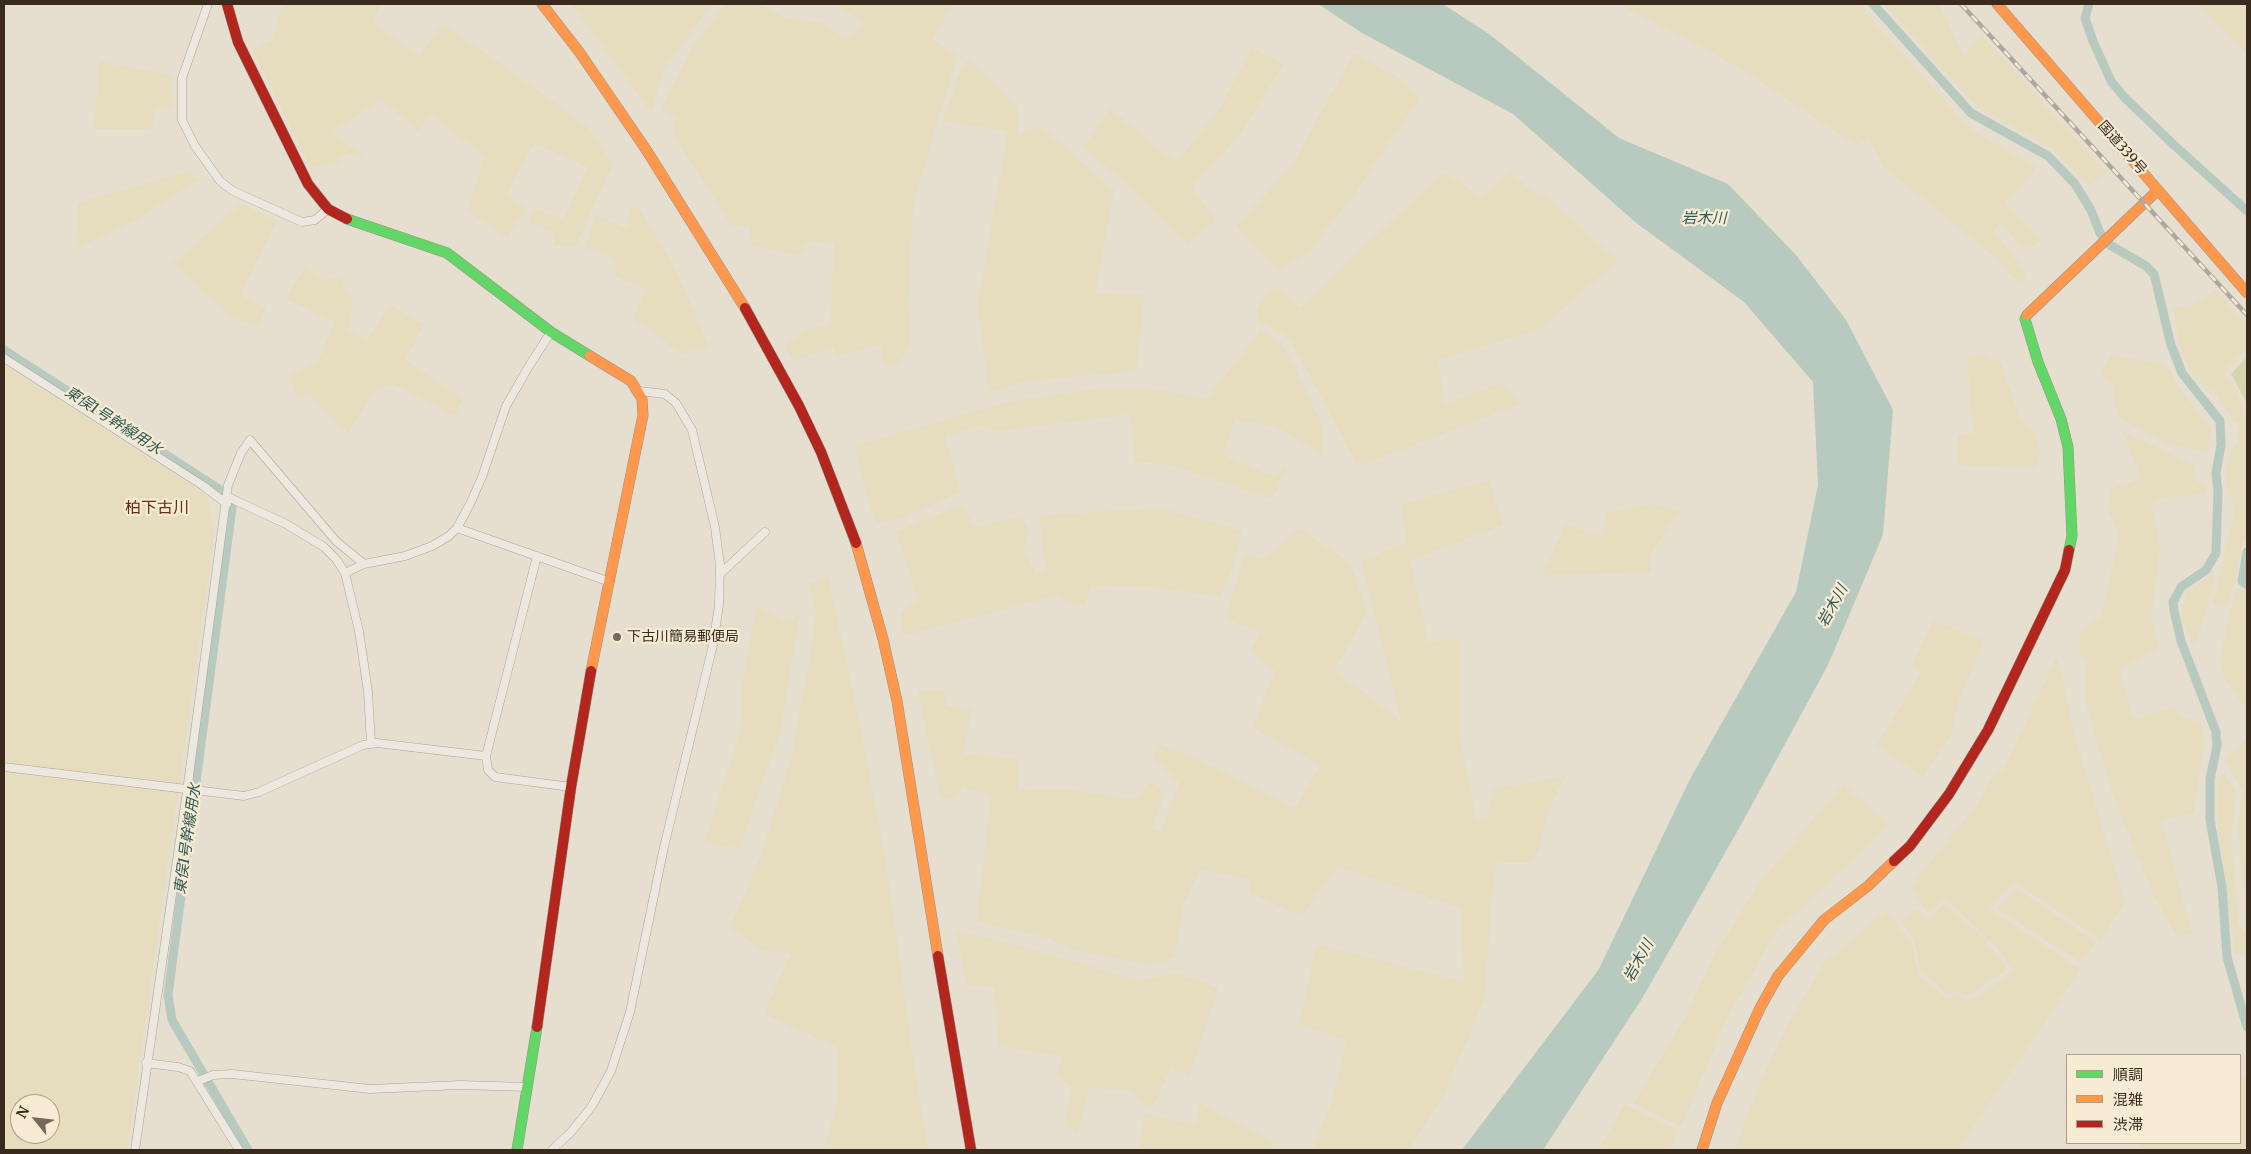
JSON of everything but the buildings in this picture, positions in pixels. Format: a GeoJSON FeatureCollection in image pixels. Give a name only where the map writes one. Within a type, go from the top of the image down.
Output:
{"type":"FeatureCollection","features":[{"type":"Feature","properties":{"kind":"main road"},"geometry":{"type":"LineString","coordinates":[[227,4],[238,42],[308,184],[328,209],[357,224],[447,253],[551,332],[631,381],[639,390],[642,424],[584,706],[521,1136],[517,1150]]}},
{"type":"Feature","properties":{"kind":"main road"},"geometry":{"type":"LineString","coordinates":[[542,4],[580,53],[647,151],[755,325],[799,406],[821,452],[859,552],[883,639],[897,701],[917,836],[971,1150]]}},
{"type":"Feature","properties":{"kind":"main road","name":"国道339号"},"geometry":{"type":"LineString","coordinates":[[1996,4],[2247,293]]}},
{"type":"Feature","properties":{"kind":"main road"},"geometry":{"type":"LineString","coordinates":[[1702,1150],[1717,1103],[1760,1008],[1778,976],[1803,942],[1824,920],[1868,886],[1910,846],[1949,794],[1988,730],[2061,579],[2072,536],[2068,447],[2061,419],[2038,362],[2025,319],[2029,312],[2158,190]]}},
{"type":"Feature","properties":{"kind":"street"},"geometry":{"type":"LineString","coordinates":[[208,4],[182,78],[182,120],[195,146],[220,181],[233,191],[302,222],[316,220],[328,209]]}},
{"type":"Feature","properties":{"kind":"street"},"geometry":{"type":"LineString","coordinates":[[345,573],[364,564],[405,556],[432,546],[449,536],[456,528],[470,504],[482,477],[506,406],[551,332]]}},
{"type":"Feature","properties":{"kind":"street"},"geometry":{"type":"LineString","coordinates":[[4,358],[202,485],[228,500],[286,524],[324,548],[336,559],[345,573],[359,631],[368,692],[371,744]]}},
{"type":"Feature","properties":{"kind":"street"},"geometry":{"type":"LineString","coordinates":[[552,1150],[572,1131],[592,1106],[611,1071],[630,1012],[664,847],[713,645],[719,605],[720,574],[715,527],[692,430],[676,403],[665,394],[639,390]]}},
{"type":"Feature","properties":{"kind":"street"},"geometry":{"type":"LineString","coordinates":[[135,1150],[146,1064],[191,791],[228,500],[228,485],[250,440],[336,542],[364,564]]}},
{"type":"Feature","properties":{"kind":"street"},"geometry":{"type":"LineString","coordinates":[[456,528],[610,582]]}},
{"type":"Feature","properties":{"kind":"street"},"geometry":{"type":"LineString","coordinates":[[720,574],[765,532]]}},
{"type":"Feature","properties":{"kind":"street"},"geometry":{"type":"LineString","coordinates":[[537,556],[486,756],[488,770],[495,777],[571,787]]}},
{"type":"Feature","properties":{"kind":"street"},"geometry":{"type":"LineString","coordinates":[[4,767],[244,796],[259,792],[363,745],[451,750],[486,756]]}},
{"type":"Feature","properties":{"kind":"street"},"geometry":{"type":"LineString","coordinates":[[146,1064],[185,1068],[203,1079],[239,1150]]}},
{"type":"Feature","properties":{"kind":"street"},"geometry":{"type":"LineString","coordinates":[[203,1079],[232,1074],[370,1089],[460,1085],[527,1087]]}},
{"type":"Feature","properties":{"kind":"shaded area"},"geometry":{"type":"Polygon","coordinates":[[[283,4],[381,4],[371,21],[419,56],[443,23],[588,127],[613,164],[575,247],[554,245],[556,233],[528,222],[537,210],[564,219],[588,167],[534,143],[507,194],[526,210],[507,237],[467,210],[485,156],[430,114],[419,131],[381,99],[331,133],[365,156],[345,154],[338,163],[310,166],[252,49],[273,40],[283,4]]]}},
{"type":"Feature","properties":{"kind":"shaded area"},"geometry":{"type":"Polygon","coordinates":[[[572,4],[712,4],[664,69],[651,112],[572,4]]]}},
{"type":"Feature","properties":{"kind":"shaded area"},"geometry":{"type":"Polygon","coordinates":[[[725,4],[757,4],[787,19],[820,22],[846,39],[864,24],[836,4],[953,4],[932,40],[957,55],[913,204],[908,306],[910,342],[899,365],[883,364],[882,344],[837,356],[833,347],[793,361],[786,346],[803,331],[831,324],[834,244],[809,241],[798,255],[752,246],[749,227],[731,225],[675,137],[675,117],[661,108],[692,48],[725,4]]]}},
{"type":"Feature","properties":{"kind":"shaded area"},"geometry":{"type":"Polygon","coordinates":[[[1619,4],[1862,4],[1867,14],[1965,123],[1977,134],[2036,166],[2028,179],[2005,202],[2042,241],[2022,250],[2002,221],[1993,231],[2023,269],[2026,278],[2023,282],[2013,277],[1994,256],[1884,167],[1869,139],[1856,145],[1744,70],[1619,4]]]}},
{"type":"Feature","properties":{"kind":"shaded area"},"geometry":{"type":"Polygon","coordinates":[[[1884,4],[1939,4],[1964,56],[1982,36],[2107,173],[2089,186],[2052,148],[1978,107],[1884,4]]]}},
{"type":"Feature","properties":{"kind":"shaded area"},"geometry":{"type":"Polygon","coordinates":[[[2200,4],[2247,4],[2247,53],[2203,9],[2200,4]]]}},
{"type":"Feature","properties":{"kind":"shaded area"},"geometry":{"type":"Polygon","coordinates":[[[1251,48],[1284,64],[1239,135],[1192,188],[1215,220],[1187,245],[1134,191],[1084,147],[1110,108],[1147,141],[1177,162],[1221,107],[1251,48]]]}},
{"type":"Feature","properties":{"kind":"shaded area"},"geometry":{"type":"Polygon","coordinates":[[[1354,53],[1405,82],[1420,98],[1356,192],[1307,254],[1279,270],[1236,226],[1292,166],[1354,53]]]}},
{"type":"Feature","properties":{"kind":"shaded area"},"geometry":{"type":"Polygon","coordinates":[[[968,60],[1017,106],[1018,136],[1040,126],[1114,190],[1095,293],[1144,295],[1136,371],[1025,381],[989,393],[978,304],[1008,131],[943,121],[958,78],[968,60]]]}},
{"type":"Feature","properties":{"kind":"shaded area"},"geometry":{"type":"Polygon","coordinates":[[[100,62],[172,75],[172,107],[157,108],[151,129],[94,129],[100,62]]]}},
{"type":"Feature","properties":{"kind":"shaded area"},"geometry":{"type":"Polygon","coordinates":[[[190,171],[198,180],[139,218],[76,249],[78,203],[190,171]]]}},
{"type":"Feature","properties":{"kind":"shaded area"},"geometry":{"type":"Polygon","coordinates":[[[1442,173],[1483,197],[1510,173],[1537,195],[1547,197],[1618,261],[1539,329],[1438,360],[1445,404],[1502,383],[1520,404],[1358,466],[1294,346],[1284,335],[1260,321],[1256,309],[1275,287],[1300,308],[1442,173]]]}},
{"type":"Feature","properties":{"kind":"shaded area"},"geometry":{"type":"Polygon","coordinates":[[[241,204],[277,221],[240,295],[266,308],[258,327],[231,317],[173,263],[241,204]]]}},
{"type":"Feature","properties":{"kind":"shaded area"},"geometry":{"type":"Polygon","coordinates":[[[631,208],[639,208],[673,264],[709,346],[681,354],[648,328],[633,319],[646,288],[616,277],[616,260],[585,247],[597,216],[626,228],[631,208]]]}},
{"type":"Feature","properties":{"kind":"shaded area"},"geometry":{"type":"Polygon","coordinates":[[[306,266],[324,281],[345,275],[342,289],[353,299],[348,329],[367,341],[390,305],[424,324],[405,360],[462,399],[455,415],[394,384],[374,390],[348,433],[309,395],[298,397],[290,375],[319,360],[335,322],[286,299],[306,266]]]}},
{"type":"Feature","properties":{"kind":"shaded area"},"geometry":{"type":"Polygon","coordinates":[[[2215,290],[2247,325],[2247,348],[2224,372],[2242,405],[2247,422],[2247,534],[2243,540],[2235,582],[2227,604],[2213,605],[2236,506],[2229,495],[2225,472],[2228,458],[2238,442],[2240,422],[2235,422],[2213,390],[2207,391],[2189,369],[2181,348],[2172,307],[2190,308],[2215,290]]]}},
{"type":"Feature","properties":{"kind":"shaded area"},"geometry":{"type":"Polygon","coordinates":[[[1261,330],[1284,347],[1323,426],[1323,455],[1275,426],[1235,420],[1223,455],[1271,476],[1287,468],[1272,499],[1168,464],[1135,462],[1131,414],[996,431],[981,425],[945,436],[960,492],[902,518],[875,523],[854,446],[1004,403],[1100,388],[1152,389],[1207,399],[1261,330]]]}},
{"type":"Feature","properties":{"kind":"shaded area"},"geometry":{"type":"Polygon","coordinates":[[[1984,355],[2000,362],[2019,416],[2035,433],[2040,452],[2034,468],[1959,466],[1958,436],[1974,433],[1967,357],[1984,355]]]}},
{"type":"Feature","properties":{"kind":"shaded area"},"geometry":{"type":"Polygon","coordinates":[[[2111,355],[2163,365],[2169,369],[2180,389],[2211,428],[2207,453],[2167,443],[2120,418],[2114,401],[2113,386],[2101,374],[2111,355]]]}},
{"type":"Feature","properties":{"kind":"shaded area"},"geometry":{"type":"Polygon","coordinates":[[[2247,357],[2247,403],[2231,374],[2247,357]]]}},
{"type":"Feature","properties":{"kind":"shaded area"},"geometry":{"type":"Polygon","coordinates":[[[4,365],[204,493],[208,501],[214,537],[127,1150],[4,1150],[4,365]]]}},
{"type":"Feature","properties":{"kind":"shaded area"},"geometry":{"type":"Polygon","coordinates":[[[2123,432],[2193,465],[2197,481],[2206,487],[2205,494],[2162,497],[2151,506],[2160,545],[2151,620],[2159,649],[2119,669],[2133,720],[2176,706],[2177,714],[2201,723],[2204,743],[2193,812],[2161,820],[2192,934],[2177,936],[2154,896],[2113,795],[2086,703],[2087,662],[2079,651],[2081,631],[2102,615],[2120,534],[2108,510],[2111,489],[2142,478],[2123,432]]]}},
{"type":"Feature","properties":{"kind":"shaded area"},"geometry":{"type":"Polygon","coordinates":[[[1489,481],[1503,525],[1410,560],[1428,642],[1460,639],[1460,738],[1476,819],[1488,816],[1494,789],[1565,776],[1549,809],[1538,852],[1530,863],[1497,863],[1493,883],[1484,1000],[1444,1094],[1409,1150],[1312,1150],[1332,1103],[1347,1040],[1299,1024],[1317,945],[1464,982],[1461,908],[1338,866],[1302,916],[1250,893],[1251,879],[1200,869],[1183,905],[1175,957],[1151,965],[1074,950],[1049,938],[977,921],[991,796],[963,786],[954,799],[940,795],[918,691],[944,691],[946,706],[972,710],[963,754],[1018,759],[1019,790],[1064,789],[1137,800],[1148,783],[1158,786],[1164,795],[1152,828],[1161,833],[1179,783],[1155,759],[1157,743],[1218,769],[1295,808],[1320,766],[1253,727],[1275,671],[1250,651],[1261,632],[1226,619],[1245,553],[1264,559],[1299,529],[1350,563],[1367,612],[1334,670],[1401,721],[1361,561],[1406,543],[1402,504],[1489,481]]]}},
{"type":"Feature","properties":{"kind":"shaded area"},"geometry":{"type":"Polygon","coordinates":[[[1654,504],[1680,511],[1651,554],[1650,572],[1543,575],[1566,524],[1603,538],[1606,513],[1654,504]]]}},
{"type":"Feature","properties":{"kind":"shaded area"},"geometry":{"type":"Polygon","coordinates":[[[962,505],[975,528],[1022,516],[1029,530],[1023,548],[1035,572],[1046,571],[1039,516],[1160,508],[1242,531],[1232,569],[1220,597],[1155,587],[1092,586],[1084,605],[1066,603],[1057,595],[903,636],[901,614],[918,599],[896,532],[962,505]]]}},
{"type":"Feature","properties":{"kind":"shaded area"},"geometry":{"type":"Polygon","coordinates":[[[2210,575],[2215,576],[2196,644],[2192,643],[2180,616],[2187,592],[2210,575]]]}},
{"type":"Feature","properties":{"kind":"shaded area"},"geometry":{"type":"Polygon","coordinates":[[[828,577],[862,736],[887,870],[918,1094],[929,1150],[824,1150],[838,1100],[837,1047],[764,1014],[791,954],[762,950],[730,928],[760,858],[790,764],[811,654],[816,610],[809,583],[828,577]]]}},
{"type":"Feature","properties":{"kind":"shaded area"},"geometry":{"type":"Polygon","coordinates":[[[2236,588],[2247,594],[2247,734],[2244,706],[2226,680],[2220,659],[2236,588]]]}},
{"type":"Feature","properties":{"kind":"shaded area"},"geometry":{"type":"Polygon","coordinates":[[[757,606],[786,621],[800,615],[780,732],[739,848],[704,843],[740,734],[743,679],[757,606]]]}},
{"type":"Feature","properties":{"kind":"shaded area"},"geometry":{"type":"Polygon","coordinates":[[[1933,621],[1984,641],[1958,700],[1952,733],[1923,777],[1876,746],[1921,673],[1911,667],[1933,621]]]}},
{"type":"Feature","properties":{"kind":"shaded area"},"geometry":{"type":"Polygon","coordinates":[[[2057,657],[2076,741],[2125,902],[2100,939],[2015,882],[1989,908],[2080,969],[1958,1150],[1735,1150],[1756,1093],[1789,1022],[1825,962],[1886,911],[1911,942],[1918,975],[1947,998],[1954,995],[1967,1000],[1981,996],[2013,971],[1998,948],[1944,897],[1931,912],[1927,912],[1911,886],[1976,806],[1993,777],[2003,770],[2057,657]]]}},
{"type":"Feature","properties":{"kind":"shaded area"},"geometry":{"type":"Polygon","coordinates":[[[2247,739],[2247,925],[2238,827],[2243,791],[2225,760],[2247,739]]]}},
{"type":"Feature","properties":{"kind":"shaded area"},"geometry":{"type":"Polygon","coordinates":[[[2222,772],[2236,790],[2231,840],[2238,923],[2247,935],[2247,950],[2242,954],[2235,954],[2217,821],[2217,791],[2222,772]]]}},
{"type":"Feature","properties":{"kind":"shaded area"},"geometry":{"type":"Polygon","coordinates":[[[1843,784],[1889,826],[1776,931],[1726,1020],[1681,1126],[1634,1103],[1686,1016],[1713,958],[1758,885],[1843,784]]]}},
{"type":"Feature","properties":{"kind":"shaded area"},"geometry":{"type":"Polygon","coordinates":[[[2017,889],[2096,942],[2080,962],[1998,909],[2017,889]]]}},
{"type":"Feature","properties":{"kind":"shaded area"},"geometry":{"type":"Polygon","coordinates":[[[1944,904],[1977,932],[1996,953],[2007,969],[1968,996],[1955,991],[1947,993],[1921,971],[1914,940],[1902,922],[1915,909],[1929,921],[1944,904]]]}},
{"type":"Feature","properties":{"kind":"shaded area"},"geometry":{"type":"Polygon","coordinates":[[[957,931],[1023,947],[1138,981],[1176,973],[1218,988],[1189,1076],[1171,1068],[1152,1108],[1145,1107],[1132,1091],[1089,1087],[1078,1132],[1064,1125],[1072,1087],[1057,1075],[1063,1056],[998,1046],[995,987],[966,985],[957,931]]]}},
{"type":"Feature","properties":{"kind":"shaded area"},"geometry":{"type":"Polygon","coordinates":[[[2241,1077],[2247,1081],[2247,1150],[2137,1150],[2142,1144],[2241,1144],[2241,1077]]]}},
{"type":"Feature","properties":{"kind":"shaded area"},"geometry":{"type":"Polygon","coordinates":[[[1200,1103],[1274,1142],[1272,1150],[1139,1150],[1145,1114],[1195,1125],[1200,1103]]]}},
{"type":"Feature","properties":{"kind":"shaded area"},"geometry":{"type":"Polygon","coordinates":[[[1624,1104],[1677,1130],[1670,1150],[1599,1150],[1624,1104]]]}},
{"type":"Feature","properties":{"kind":"water","name":"岩木川"},"geometry":{"type":"Polygon","coordinates":[[[1318,4],[1443,4],[1489,34],[1619,138],[1728,184],[1796,255],[1846,320],[1893,410],[1883,535],[1828,665],[1742,823],[1643,997],[1543,1150],[1462,1150],[1599,969],[1690,779],[1796,592],[1818,485],[1813,382],[1744,302],[1635,222],[1513,114],[1362,33],[1318,4]]]}},
{"type":"Feature","properties":{"kind":"waterway"},"geometry":{"type":"LineString","coordinates":[[1873,4],[1971,113],[2048,156],[2075,184],[2091,210],[2100,233],[2110,245],[2146,266],[2154,274],[2171,345],[2182,373],[2220,421],[2221,445],[2216,473],[2218,491],[2216,553],[2206,570],[2181,587],[2173,602],[2181,641],[2216,732],[2217,746],[2210,779],[2210,820],[2222,887],[2227,957],[2247,1027]]}},
{"type":"Feature","properties":{"kind":"waterway"},"geometry":{"type":"LineString","coordinates":[[2089,4],[2085,18],[2111,81],[2124,97],[2174,145],[2247,211]]}},
{"type":"Feature","properties":{"kind":"waterway","name":"東俣1号幹線用水"},"geometry":{"type":"LineString","coordinates":[[4,350],[222,491]]}},
{"type":"Feature","properties":{"kind":"waterway","name":"東俣1号幹線用水"},"geometry":{"type":"LineString","coordinates":[[232,508],[168,995],[172,1020],[248,1150]]}},
{"type":"Feature","properties":{"kind":"waterway"},"geometry":{"type":"LineString","coordinates":[[2247,552],[2242,581],[2247,585]]}},
{"type":"Feature","properties":{"kind":"railway"},"geometry":{"type":"LineString","coordinates":[[1961,4],[2247,315]]}},
{"type":"Feature","properties":{"kind":"traffic: fast"},"geometry":{"type":"LineString","coordinates":[[347,219],[447,253],[551,332],[590,356]]}},
{"type":"Feature","properties":{"kind":"traffic: fast"},"geometry":{"type":"LineString","coordinates":[[2027,315],[2025,319],[2038,362],[2061,419],[2068,447],[2072,536],[2069,550]]}},
{"type":"Feature","properties":{"kind":"traffic: fast"},"geometry":{"type":"LineString","coordinates":[[517,1150],[537,1027]]}},
{"type":"Feature","properties":{"kind":"traffic: slow"},"geometry":{"type":"LineString","coordinates":[[542,4],[580,53],[647,151],[745,308]]}},
{"type":"Feature","properties":{"kind":"traffic: slow"},"geometry":{"type":"LineString","coordinates":[[1997,4],[2247,293]]}},
{"type":"Feature","properties":{"kind":"traffic: slow"},"geometry":{"type":"LineString","coordinates":[[2027,315],[2158,190]]}},
{"type":"Feature","properties":{"kind":"traffic: slow"},"geometry":{"type":"LineString","coordinates":[[590,356],[631,381],[642,399],[643,415],[591,671]]}},
{"type":"Feature","properties":{"kind":"traffic: slow"},"geometry":{"type":"LineString","coordinates":[[856,543],[883,639],[897,701],[938,956]]}},
{"type":"Feature","properties":{"kind":"traffic: slow"},"geometry":{"type":"LineString","coordinates":[[1702,1150],[1717,1103],[1760,1008],[1778,976],[1824,920],[1868,886],[1894,861]]}},
{"type":"Feature","properties":{"kind":"traffic: jam"},"geometry":{"type":"LineString","coordinates":[[227,4],[238,42],[308,184],[328,209],[347,219]]}},
{"type":"Feature","properties":{"kind":"traffic: jam"},"geometry":{"type":"LineString","coordinates":[[745,308],[799,406],[821,452],[856,543]]}},
{"type":"Feature","properties":{"kind":"traffic: jam"},"geometry":{"type":"LineString","coordinates":[[1894,861],[1910,846],[1949,794],[1988,730],[2065,570],[2069,550]]}},
{"type":"Feature","properties":{"kind":"traffic: jam"},"geometry":{"type":"LineString","coordinates":[[537,1027],[571,787],[591,671]]}},
{"type":"Feature","properties":{"kind":"traffic: jam"},"geometry":{"type":"LineString","coordinates":[[938,956],[971,1150]]}},
{"type":"Feature","properties":{"kind":"place","name":"下古川簡易郵便局"},"geometry":{"type":"Point","coordinates":[617,637]}},
{"type":"Feature","properties":{"kind":"district","name":"柏下古川"},"geometry":{"type":"Point","coordinates":[157,508]}}]}
